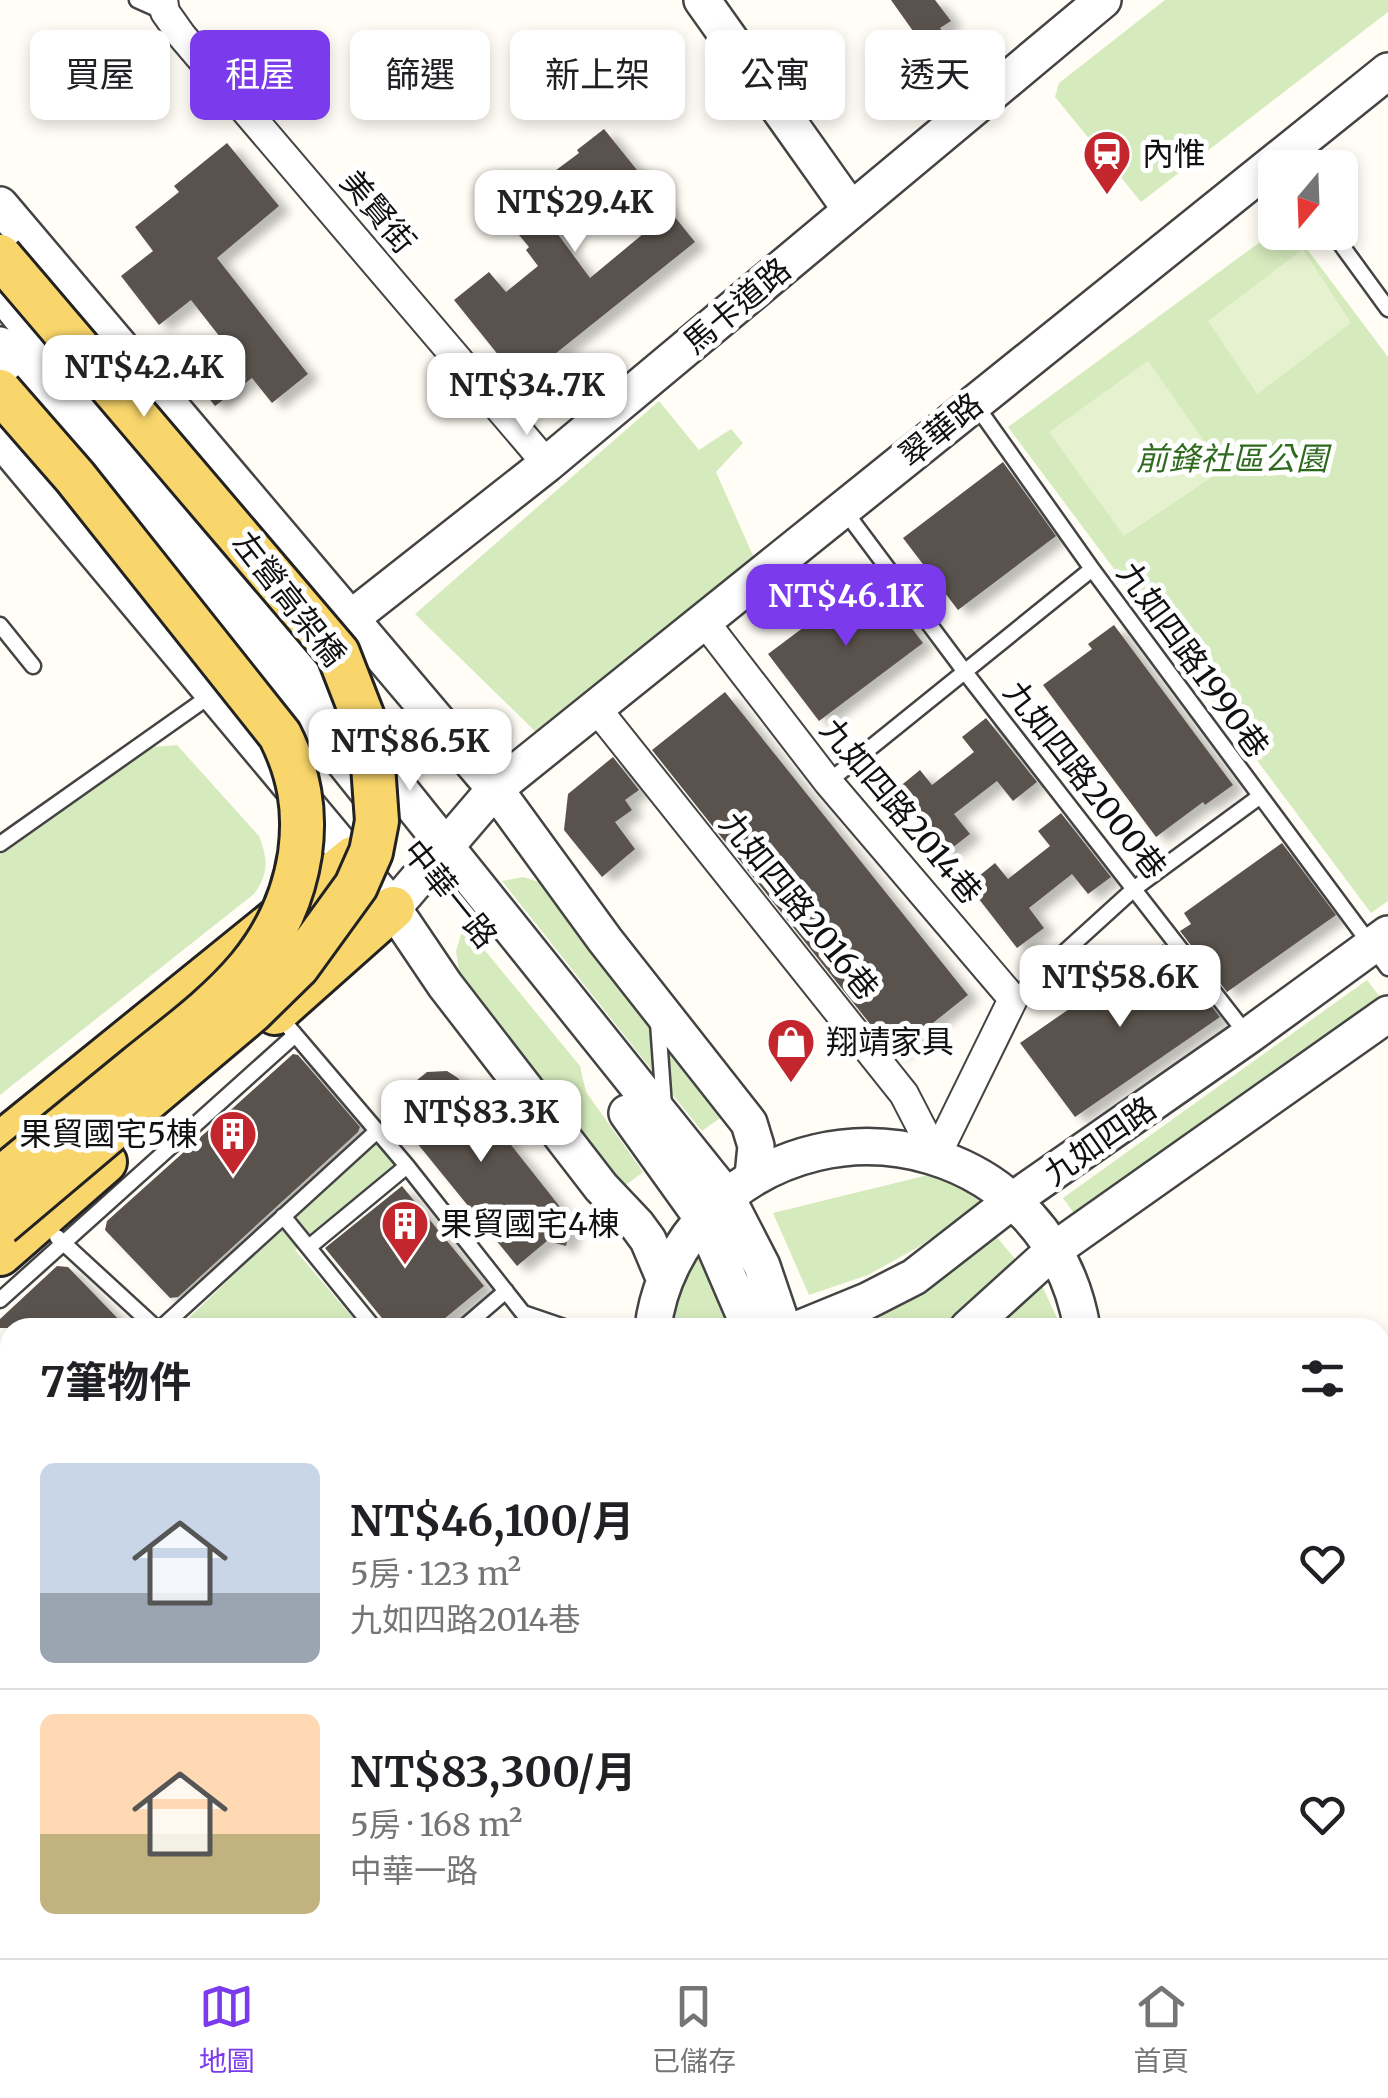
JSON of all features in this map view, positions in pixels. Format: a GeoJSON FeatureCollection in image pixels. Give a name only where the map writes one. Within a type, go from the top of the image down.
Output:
{"type":"FeatureCollection","features":[{"type":"Feature","properties":{"kind":"main road","name":"左營高架橋"},"geometry":{"type":"LineString","coordinates":[[0,256],[338,653],[370,738],[378,821],[371,852],[356,886],[298,966],[34,1229]]}},
{"type":"Feature","properties":{"kind":"main road"},"geometry":{"type":"LineString","coordinates":[[0,391],[75,477],[280,735],[295,765],[302,802],[302,839],[291,898],[281,923],[263,950],[211,1007],[0,1178]]}},
{"type":"Feature","properties":{"kind":"main road"},"geometry":{"type":"LineString","coordinates":[[0,1144],[353,858]]}},
{"type":"Feature","properties":{"kind":"main road"},"geometry":{"type":"LineString","coordinates":[[0,1254],[286,1023],[393,908]]}},
{"type":"Feature","properties":{"kind":"street"},"geometry":{"type":"LineString","coordinates":[[702,0],[851,210]]}},
{"type":"Feature","properties":{"kind":"street","name":"馬卡道路"},"geometry":{"type":"LineString","coordinates":[[214,693],[288,671],[349,618],[546,464],[1103,0]]}},
{"type":"Feature","properties":{"kind":"street","name":"美賢街"},"geometry":{"type":"LineString","coordinates":[[164,6],[546,464]]}},
{"type":"Feature","properties":{"kind":"street","name":"翠華路"},"geometry":{"type":"LineString","coordinates":[[1296,150],[1388,70]]}},
{"type":"Feature","properties":{"kind":"street","name":"翠華路"},"geometry":{"type":"LineString","coordinates":[[393,908],[425,844],[1258,181]]}},
{"type":"Feature","properties":{"kind":"street","name":"中華一路"},"geometry":{"type":"LineString","coordinates":[[0,206],[495,789],[657,1008],[748,1123],[756,1146],[728,1197],[748,1318]]}},
{"type":"Feature","properties":{"kind":"street","name":"中華一路"},"geometry":{"type":"LineString","coordinates":[[0,291],[648,1140],[728,1197]]}},
{"type":"Feature","properties":{"kind":"street","name":"中華一路"},"geometry":{"type":"LineString","coordinates":[[0,346],[288,671]]}},
{"type":"Feature","properties":{"kind":"street","name":"中華一路"},"geometry":{"type":"LineString","coordinates":[[9,454],[393,908],[469,1016],[601,1187],[648,1240],[665,1280]]}},
{"type":"Feature","properties":{"kind":"street","name":"九如四路2014巷"},"geometry":{"type":"LineString","coordinates":[[704,621],[828,782],[1013,999]]}},
{"type":"Feature","properties":{"kind":"street","name":"九如四路2016巷"},"geometry":{"type":"LineString","coordinates":[[596,708],[904,1094],[936,1156]]}},
{"type":"Feature","properties":{"kind":"street","name":"翠華路"},"geometry":{"type":"LineString","coordinates":[[353,858],[425,844]]}},
{"type":"Feature","properties":{"kind":"street","name":"中華一路"},"geometry":{"type":"LineString","coordinates":[[425,844],[728,1197],[762,1266],[780,1318]]}},
{"type":"Feature","properties":{"kind":"street","name":"九如四路"},"geometry":{"type":"LineString","coordinates":[[825,1318],[914,1276],[1013,1200],[1248,1036],[1383,949]]}},
{"type":"Feature","properties":{"kind":"street"},"geometry":{"type":"LineString","coordinates":[[936,1156],[1013,999]]}},
{"type":"Feature","properties":{"kind":"street","name":"九如四路"},"geometry":{"type":"LineString","coordinates":[[979,1318],[1054,1250],[1388,1014]]}},
{"type":"Feature","properties":{"kind":"street"},"geometry":{"type":"LineString","coordinates":[[655,1318],[675,1258],[728,1197],[787,1160],[824,1149],[861,1145],[899,1147],[936,1156],[976,1174],[1013,1200],[1054,1250],[1077,1301],[1080,1318]]}},
{"type":"Feature","properties":{"kind":"lane"},"geometry":{"type":"LineString","coordinates":[[137,0],[164,6]]}},
{"type":"Feature","properties":{"kind":"lane"},"geometry":{"type":"LineString","coordinates":[[1345,250],[1388,309]]}},
{"type":"Feature","properties":{"kind":"lane","name":"九如四路1990巷"},"geometry":{"type":"LineString","coordinates":[[974,404],[1259,797],[1383,949]]}},
{"type":"Feature","properties":{"kind":"lane","name":"九如四路2000巷"},"geometry":{"type":"LineString","coordinates":[[843,509],[964,672],[1248,1036]]}},
{"type":"Feature","properties":{"kind":"lane"},"geometry":{"type":"LineString","coordinates":[[828,782],[1092,569]]}},
{"type":"Feature","properties":{"kind":"lane"},"geometry":{"type":"LineString","coordinates":[[0,626],[32,666]]}},
{"type":"Feature","properties":{"kind":"lane"},"geometry":{"type":"LineString","coordinates":[[0,844],[214,693]]}},
{"type":"Feature","properties":{"kind":"lane"},"geometry":{"type":"LineString","coordinates":[[1013,999],[1135,888],[1259,797]]}},
{"type":"Feature","properties":{"kind":"lane"},"geometry":{"type":"LineString","coordinates":[[657,1008],[665,1122]]}},
{"type":"Feature","properties":{"kind":"lane"},"geometry":{"type":"LineString","coordinates":[[286,1023],[407,1166],[523,1313],[538,1318]]}},
{"type":"Feature","properties":{"kind":"lane"},"geometry":{"type":"LineString","coordinates":[[170,1318],[378,1131]]}},
{"type":"Feature","properties":{"kind":"lane"},"geometry":{"type":"LineString","coordinates":[[309,1247],[407,1166]]}},
{"type":"Feature","properties":{"kind":"lane"},"geometry":{"type":"LineString","coordinates":[[283,1216],[366,1318]]}},
{"type":"Feature","properties":{"kind":"lane"},"geometry":{"type":"LineString","coordinates":[[0,1300],[34,1229],[146,1318]]}},
{"type":"Feature","properties":{"kind":"lane"},"geometry":{"type":"LineString","coordinates":[[475,1318],[506,1291]]}},
{"type":"Feature","properties":{"kind":"green space"},"geometry":{"type":"Polygon","coordinates":[[[1165,0],[1388,0],[1388,12],[1141,202],[1055,97],[1059,83],[1165,0]]]}},
{"type":"Feature","properties":{"kind":"green space","name":"前鋒社區公園"},"geometry":{"type":"Polygon","coordinates":[[[1258,243],[1258,250],[1308,250],[1388,357],[1388,901],[1371,913],[1008,427],[1258,243]]]}},
{"type":"Feature","properties":{"kind":"green space"},"geometry":{"type":"Polygon","coordinates":[[[1304,250],[1351,323],[1257,394],[1208,321],[1304,250]]]}},
{"type":"Feature","properties":{"kind":"green space"},"geometry":{"type":"Polygon","coordinates":[[[1148,361],[1224,469],[1124,536],[1049,432],[1148,361]]]}},
{"type":"Feature","properties":{"kind":"green space"},"geometry":{"type":"Polygon","coordinates":[[[659,401],[699,450],[731,429],[743,443],[716,472],[755,560],[540,736],[415,614],[659,401]]]}},
{"type":"Feature","properties":{"kind":"green space"},"geometry":{"type":"Polygon","coordinates":[[[177,745],[259,836],[266,866],[259,887],[0,1095],[0,855],[152,747],[177,745]]]}},
{"type":"Feature","properties":{"kind":"green space"},"geometry":{"type":"Polygon","coordinates":[[[523,877],[552,886],[650,1011],[654,1073],[502,881],[523,877]]]}},
{"type":"Feature","properties":{"kind":"green space"},"geometry":{"type":"Polygon","coordinates":[[[464,925],[580,1066],[586,1092],[643,1172],[622,1188],[460,977],[456,951],[464,925]]]}},
{"type":"Feature","properties":{"kind":"green space"},"geometry":{"type":"Polygon","coordinates":[[[1367,980],[1386,1005],[1081,1223],[1063,1198],[1367,980]]]}},
{"type":"Feature","properties":{"kind":"green space"},"geometry":{"type":"Polygon","coordinates":[[[666,1031],[730,1111],[702,1131],[668,1089],[666,1031]]]}},
{"type":"Feature","properties":{"kind":"green space"},"geometry":{"type":"Polygon","coordinates":[[[376,1140],[396,1166],[295,1250],[353,1318],[189,1318],[376,1140]]]}},
{"type":"Feature","properties":{"kind":"green space"},"geometry":{"type":"Polygon","coordinates":[[[932,1174],[958,1181],[982,1201],[920,1246],[868,1275],[809,1295],[773,1213],[932,1174]]]}},
{"type":"Feature","properties":{"kind":"green space"},"geometry":{"type":"Polygon","coordinates":[[[990,1229],[1021,1266],[960,1318],[852,1318],[990,1229]]]}},
{"type":"Feature","properties":{"kind":"green space"},"geometry":{"type":"Polygon","coordinates":[[[703,1239],[735,1318],[671,1318],[679,1287],[703,1239]]]}},
{"type":"Feature","properties":{"kind":"green space"},"geometry":{"type":"Polygon","coordinates":[[[1039,1279],[1057,1318],[994,1318],[1039,1279]]]}},
{"type":"Feature","properties":{"kind":"building"},"geometry":{"type":"Polygon","coordinates":[[[891,0],[935,0],[951,21],[941,30],[912,30],[891,0]]]}},
{"type":"Feature","properties":{"kind":"building"},"geometry":{"type":"Polygon","coordinates":[[[604,129],[695,242],[520,382],[454,300],[489,272],[506,292],[538,266],[526,250],[529,247],[500,212],[579,153],[577,150],[604,129]],[[594,180],[546,218],[590,278],[649,229],[617,189],[608,197],[594,180]]]}},
{"type":"Feature","properties":{"kind":"building"},"geometry":{"type":"Polygon","coordinates":[[[227,143],[279,206],[217,258],[308,374],[272,403],[252,378],[215,406],[183,366],[220,337],[191,300],[159,325],[121,276],[153,251],[135,227],[179,192],[174,186],[227,143]]]}},
{"type":"Feature","properties":{"kind":"building"},"geometry":{"type":"Polygon","coordinates":[[[1003,462],[1056,536],[958,610],[903,538],[1003,462]]]}},
{"type":"Feature","properties":{"kind":"building"},"geometry":{"type":"Polygon","coordinates":[[[872,576],[923,643],[819,721],[768,654],[872,576]]]}},
{"type":"Feature","properties":{"kind":"building"},"geometry":{"type":"Polygon","coordinates":[[[1114,625],[1233,785],[1156,837],[1043,685],[1092,649],[1088,644],[1114,625]]]}},
{"type":"Feature","properties":{"kind":"building"},"geometry":{"type":"Polygon","coordinates":[[[725,692],[968,995],[894,1054],[652,750],[725,692]]]}},
{"type":"Feature","properties":{"kind":"building"},"geometry":{"type":"Polygon","coordinates":[[[986,718],[1037,782],[1013,801],[997,781],[954,814],[970,834],[943,855],[893,792],[920,770],[932,785],[974,752],[962,737],[986,718]]]}},
{"type":"Feature","properties":{"kind":"building"},"geometry":{"type":"Polygon","coordinates":[[[613,757],[639,790],[625,800],[632,810],[615,822],[635,849],[602,877],[564,830],[568,794],[613,757]]]}},
{"type":"Feature","properties":{"kind":"building"},"geometry":{"type":"Polygon","coordinates":[[[1061,813],[1111,877],[1088,894],[1072,874],[1029,908],[1044,928],[1017,948],[968,885],[995,863],[1008,879],[1050,846],[1038,831],[1061,813]]]}},
{"type":"Feature","properties":{"kind":"building"},"geometry":{"type":"Polygon","coordinates":[[[1282,843],[1336,915],[1227,992],[1180,931],[1191,924],[1184,913],[1282,843]]]}},
{"type":"Feature","properties":{"kind":"building"},"geometry":{"type":"Polygon","coordinates":[[[1163,944],[1220,1017],[1075,1117],[1020,1043],[1163,944]]]}},
{"type":"Feature","properties":{"kind":"building","name":"果貿國宅5棟"},"geometry":{"type":"Polygon","coordinates":[[[293,1054],[298,1055],[360,1127],[358,1132],[178,1297],[170,1298],[105,1230],[107,1221],[293,1054]]]}},
{"type":"Feature","properties":{"kind":"building"},"geometry":{"type":"Polygon","coordinates":[[[447,1071],[458,1078],[572,1222],[566,1246],[547,1241],[517,1266],[386,1105],[427,1072],[447,1071]]]}},
{"type":"Feature","properties":{"kind":"building","name":"果貿國宅4棟"},"geometry":{"type":"Polygon","coordinates":[[[402,1186],[484,1286],[445,1318],[382,1318],[325,1248],[402,1186]]]}},
{"type":"Feature","properties":{"kind":"building"},"geometry":{"type":"Polygon","coordinates":[[[57,1266],[68,1267],[117,1318],[1,1318],[57,1266]]]}},
{"type":"Feature","properties":{"kind":"place","name":"內惟"},"geometry":{"type":"Point","coordinates":[1107,196]}},
{"type":"Feature","properties":{"kind":"place","name":"翔靖家具"},"geometry":{"type":"Point","coordinates":[791,1084]}},
{"type":"Feature","properties":{"kind":"place","name":"果貿國宅5棟"},"geometry":{"type":"Point","coordinates":[233,1176]}},
{"type":"Feature","properties":{"kind":"place","name":"果貿國宅4棟"},"geometry":{"type":"Point","coordinates":[405,1266]}}]}
